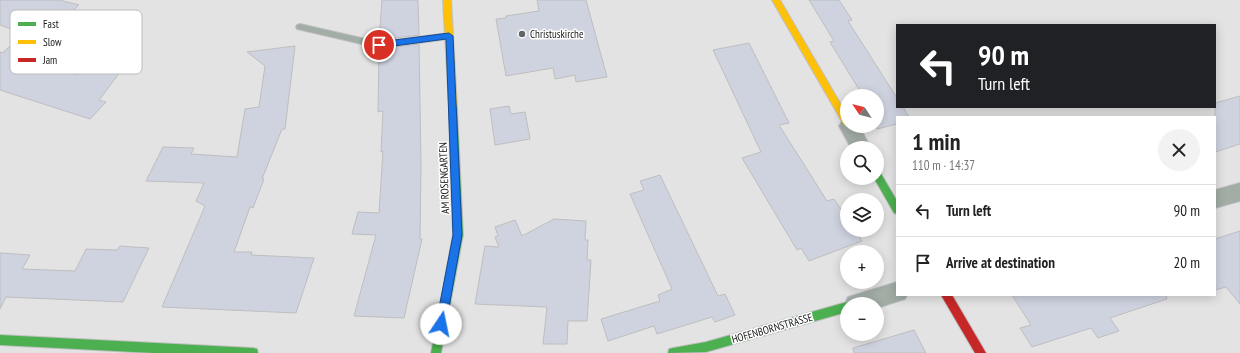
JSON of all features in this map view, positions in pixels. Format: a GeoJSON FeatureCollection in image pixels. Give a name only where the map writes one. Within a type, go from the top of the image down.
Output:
{"type":"FeatureCollection","features":[{"type":"Feature","properties":{"kind":"street","name":"AM ROSENGARTEN"},"geometry":{"type":"LineString","coordinates":[[436,353],[458,235],[447,0]]}},
{"type":"Feature","properties":{"kind":"street"},"geometry":{"type":"LineString","coordinates":[[776,0],[840,111]]}},
{"type":"Feature","properties":{"kind":"street"},"geometry":{"type":"LineString","coordinates":[[883,185],[896,208]]}},
{"type":"Feature","properties":{"kind":"street"},"geometry":{"type":"LineString","coordinates":[[1216,200],[1240,192]]}},
{"type":"Feature","properties":{"kind":"street"},"geometry":{"type":"LineString","coordinates":[[880,297],[896,292]]}},
{"type":"Feature","properties":{"kind":"street"},"geometry":{"type":"LineString","coordinates":[[947,296],[981,353]]}},
{"type":"Feature","properties":{"kind":"street","name":"HOFENBORNSTRASSE"},"geometry":{"type":"LineString","coordinates":[[673,353],[706,347],[840,309]]}},
{"type":"Feature","properties":{"kind":"street"},"geometry":{"type":"LineString","coordinates":[[0,340],[147,350],[253,353]]}},
{"type":"Feature","properties":{"kind":"lane"},"geometry":{"type":"LineString","coordinates":[[300,26],[379,45],[449,36]]}},
{"type":"Feature","properties":{"kind":"building"},"geometry":{"type":"Polygon","coordinates":[[[0,0],[59,0],[79,5],[74,10],[10,10],[10,29],[0,25],[0,0]]]}},
{"type":"Feature","properties":{"kind":"building"},"geometry":{"type":"Polygon","coordinates":[[[382,0],[418,0],[419,35],[379,40],[382,0]]]}},
{"type":"Feature","properties":{"kind":"building"},"geometry":{"type":"Polygon","coordinates":[[[537,0],[586,0],[607,77],[576,82],[575,75],[555,79],[553,68],[506,76],[496,19],[539,11],[537,0]]]}},
{"type":"Feature","properties":{"kind":"building"},"geometry":{"type":"Polygon","coordinates":[[[809,0],[839,0],[852,20],[848,21],[896,96],[896,108],[904,108],[908,116],[896,116],[896,124],[884,127],[884,89],[859,89],[830,42],[834,41],[809,0]]]}},
{"type":"Feature","properties":{"kind":"building"},"geometry":{"type":"Polygon","coordinates":[[[749,43],[789,123],[779,125],[827,201],[834,199],[840,208],[840,237],[859,237],[862,241],[851,245],[840,245],[840,249],[809,261],[801,248],[797,250],[742,158],[761,152],[713,50],[749,43]]]}},
{"type":"Feature","properties":{"kind":"building"},"geometry":{"type":"Polygon","coordinates":[[[419,44],[421,164],[420,239],[422,239],[404,318],[354,316],[376,235],[352,234],[358,212],[379,213],[383,151],[381,152],[383,111],[378,112],[379,49],[419,44]]]}},
{"type":"Feature","properties":{"kind":"building"},"geometry":{"type":"Polygon","coordinates":[[[10,46],[10,74],[119,74],[99,100],[106,102],[90,119],[0,90],[0,52],[2,53],[10,46]]]}},
{"type":"Feature","properties":{"kind":"building"},"geometry":{"type":"Polygon","coordinates":[[[295,46],[285,129],[282,129],[262,179],[264,179],[253,208],[250,207],[234,252],[252,252],[251,255],[314,258],[296,313],[162,307],[205,206],[196,201],[204,183],[146,181],[163,147],[194,148],[191,154],[237,157],[245,109],[259,107],[265,66],[247,52],[295,46]]]}},
{"type":"Feature","properties":{"kind":"building"},"geometry":{"type":"Polygon","coordinates":[[[1240,96],[1240,144],[1216,152],[1215,108],[1216,103],[1240,96]]]}},
{"type":"Feature","properties":{"kind":"building"},"geometry":{"type":"Polygon","coordinates":[[[509,106],[511,114],[525,112],[530,139],[495,145],[490,109],[509,106]]]}},
{"type":"Feature","properties":{"kind":"building"},"geometry":{"type":"Polygon","coordinates":[[[660,175],[718,296],[725,294],[735,315],[715,322],[712,317],[657,334],[654,326],[608,341],[601,319],[660,301],[658,295],[672,289],[630,194],[644,190],[640,181],[660,175]]]}},
{"type":"Feature","properties":{"kind":"building"},"geometry":{"type":"Polygon","coordinates":[[[554,219],[586,221],[585,240],[588,240],[587,260],[591,260],[587,321],[568,321],[567,344],[543,344],[547,307],[475,304],[485,246],[499,247],[495,237],[498,236],[495,227],[515,220],[522,236],[554,219]]]}},
{"type":"Feature","properties":{"kind":"building"},"geometry":{"type":"Polygon","coordinates":[[[1240,231],[1240,304],[1226,287],[1216,290],[1216,239],[1240,231]]]}},
{"type":"Feature","properties":{"kind":"building"},"geometry":{"type":"Polygon","coordinates":[[[120,246],[149,248],[123,302],[6,297],[0,309],[0,253],[30,255],[22,269],[75,271],[86,249],[117,250],[120,246]]]}},
{"type":"Feature","properties":{"kind":"building"},"geometry":{"type":"Polygon","coordinates":[[[1013,296],[1166,296],[1167,299],[1110,318],[1119,331],[1098,338],[1091,328],[1032,347],[1020,328],[1031,325],[1013,296]]]}},
{"type":"Feature","properties":{"kind":"building"},"geometry":{"type":"Polygon","coordinates":[[[914,330],[926,353],[854,353],[853,348],[877,341],[884,341],[884,339],[914,330]]]}},
{"type":"Feature","properties":{"kind":"traffic: fast"},"geometry":{"type":"LineString","coordinates":[[436,353],[458,235],[453,106]]}},
{"type":"Feature","properties":{"kind":"traffic: fast"},"geometry":{"type":"LineString","coordinates":[[883,185],[896,208]]}},
{"type":"Feature","properties":{"kind":"traffic: fast"},"geometry":{"type":"LineString","coordinates":[[673,353],[706,347],[840,309]]}},
{"type":"Feature","properties":{"kind":"traffic: fast"},"geometry":{"type":"LineString","coordinates":[[0,340],[253,353]]}},
{"type":"Feature","properties":{"kind":"traffic: slow"},"geometry":{"type":"LineString","coordinates":[[447,0],[453,106]]}},
{"type":"Feature","properties":{"kind":"traffic: slow"},"geometry":{"type":"LineString","coordinates":[[776,0],[840,111]]}},
{"type":"Feature","properties":{"kind":"traffic: jam"},"geometry":{"type":"LineString","coordinates":[[947,296],[981,353]]}},
{"type":"Feature","properties":{"kind":"place","name":"Christuskirche"},"geometry":{"type":"Point","coordinates":[522,34]}},
{"type":"Feature","properties":{"kind":"route"},"geometry":{"type":"LineString","coordinates":[[379,45],[449,36],[458,235],[441,324]]}}]}
